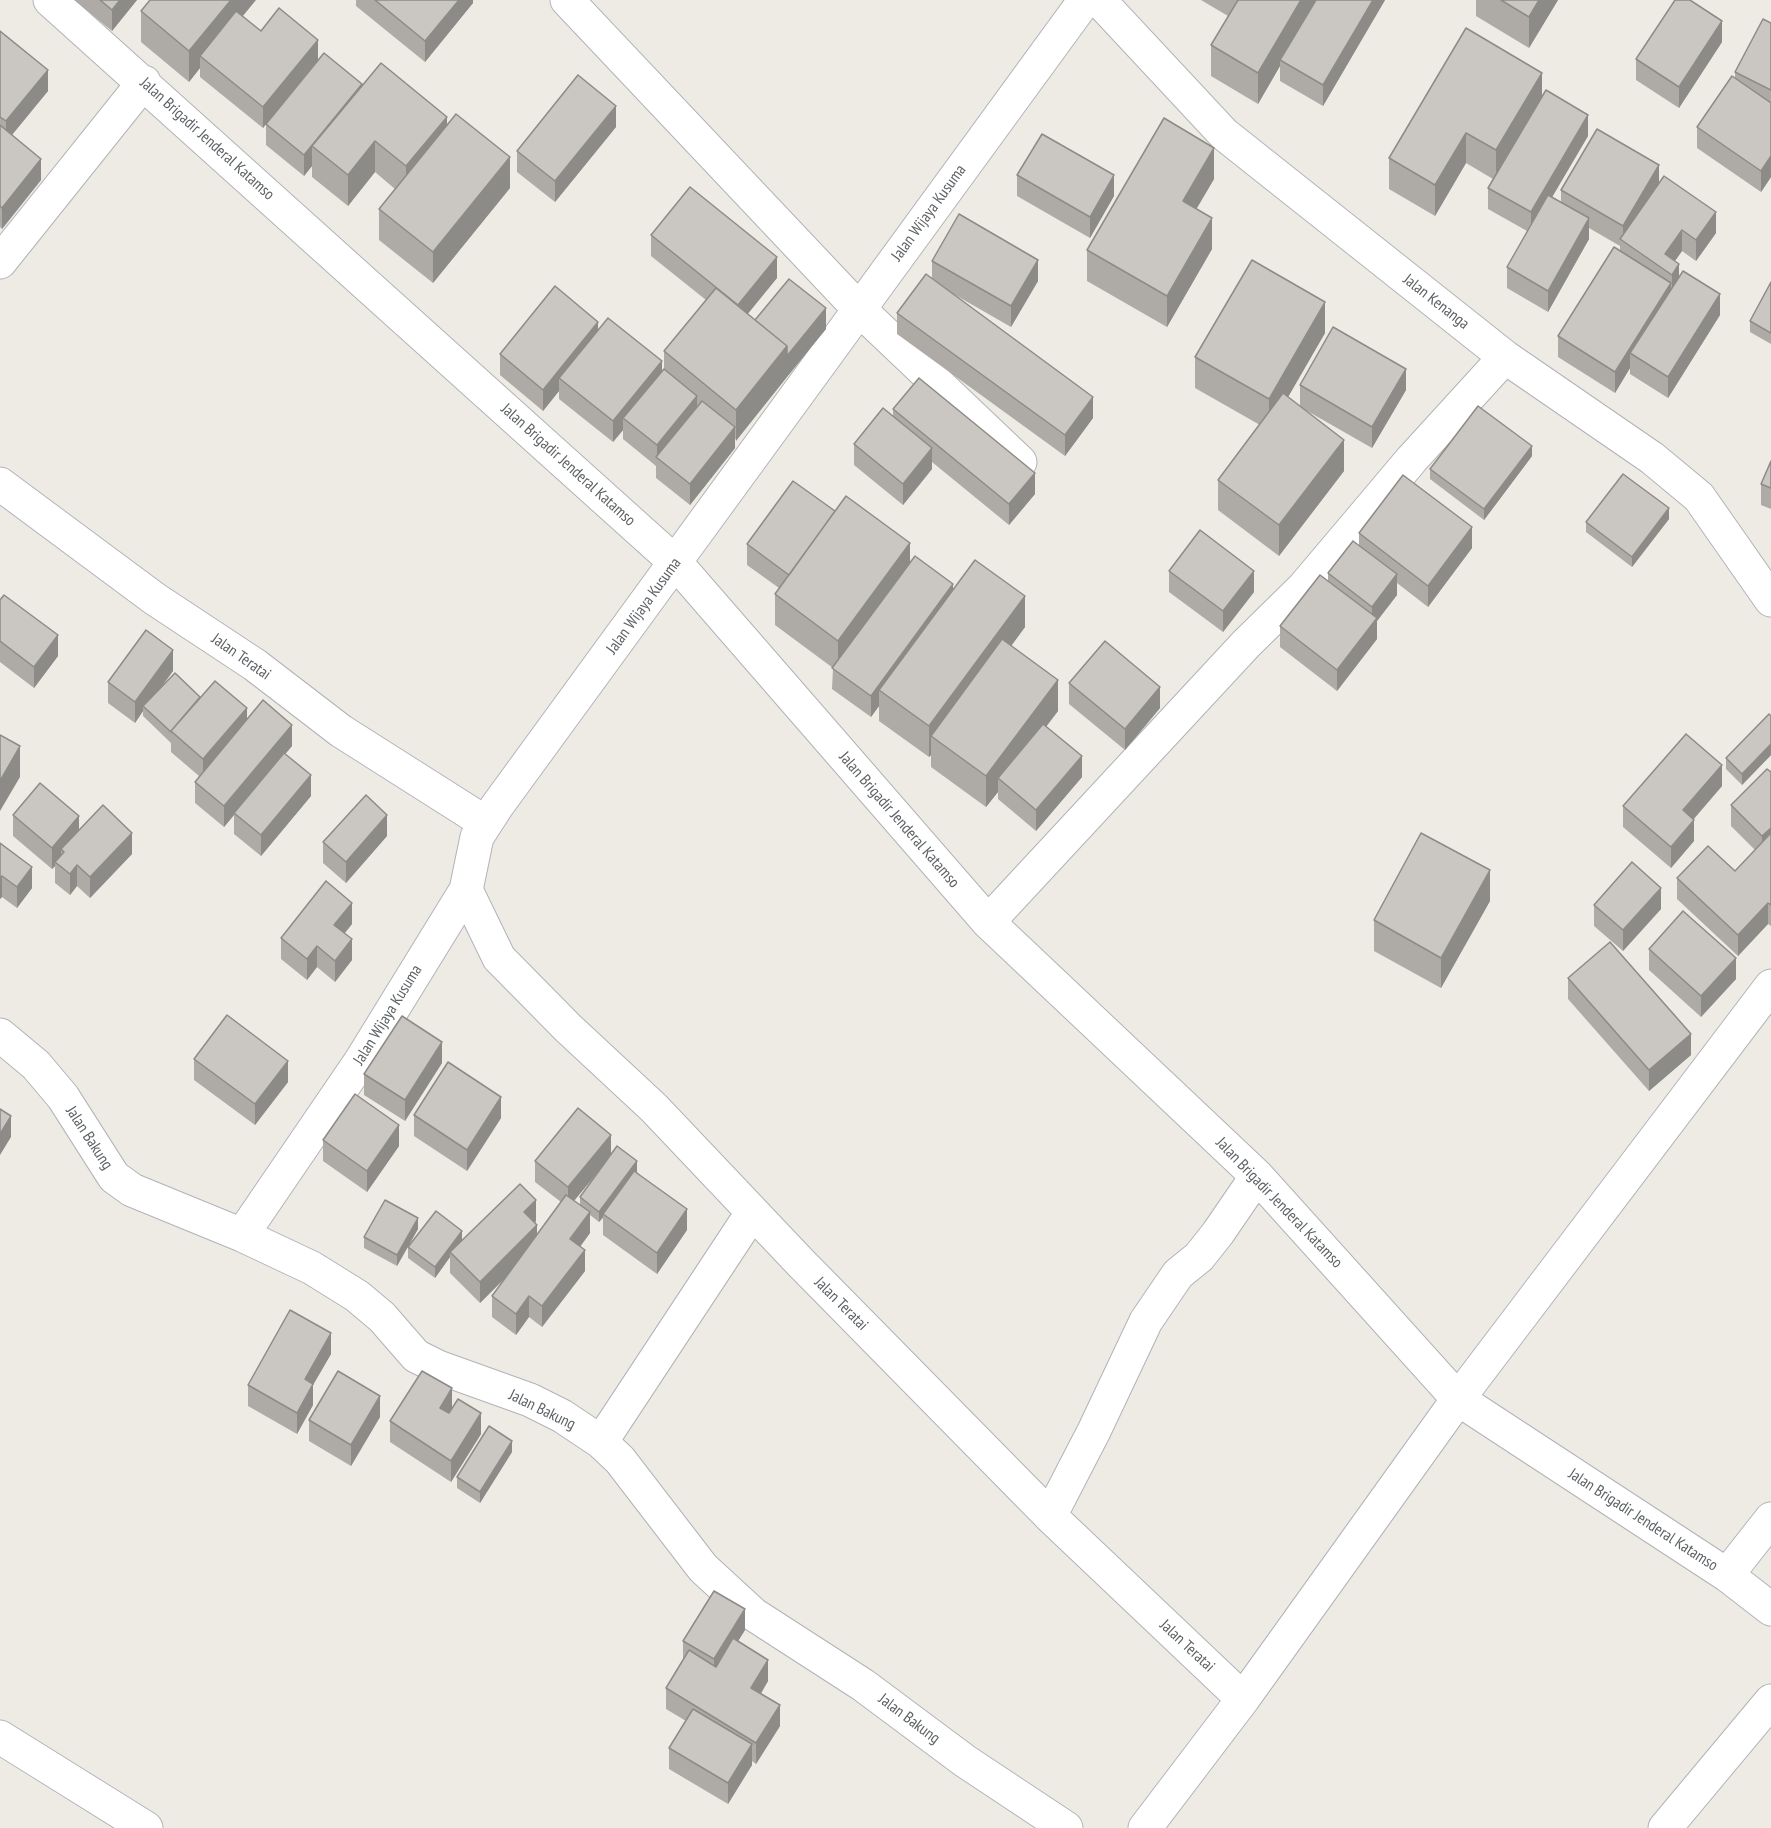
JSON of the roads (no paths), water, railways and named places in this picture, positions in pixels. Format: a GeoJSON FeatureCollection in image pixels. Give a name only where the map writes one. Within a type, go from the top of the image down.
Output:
{"type":"FeatureCollection","features":[{"type":"Feature","properties":{"kind":"street","name":"Jalan Brigadir Jenderal Katamso"},"geometry":{"type":"LineString","coordinates":[[50,0],[144,82],[676,563],[988,922],[1257,1176],[1458,1399],[1727,1575],[1771,1609]]}},
{"type":"Feature","properties":{"kind":"street"},"geometry":{"type":"LineString","coordinates":[[567,0],[859,309],[1020,462]]}},
{"type":"Feature","properties":{"kind":"street","name":"Jalan Wijaya Kusuma"},"geometry":{"type":"LineString","coordinates":[[242,1234],[362,1059],[466,890],[477,837],[486,823],[1085,0]]}},
{"type":"Feature","properties":{"kind":"street","name":"Jalan Kenanga"},"geometry":{"type":"LineString","coordinates":[[1099,0],[1224,134],[1505,357],[1652,458],[1698,497],[1771,600]]}},
{"type":"Feature","properties":{"kind":"street"},"geometry":{"type":"LineString","coordinates":[[0,262],[144,82]]}},
{"type":"Feature","properties":{"kind":"street"},"geometry":{"type":"LineString","coordinates":[[988,922],[1246,644],[1304,587],[1412,459],[1505,357]]}},
{"type":"Feature","properties":{"kind":"street","name":"Jalan Teratai"},"geometry":{"type":"LineString","coordinates":[[0,484],[155,599],[255,665],[340,731],[486,823]]}},
{"type":"Feature","properties":{"kind":"street","name":"Jalan Teratai"},"geometry":{"type":"LineString","coordinates":[[466,890],[499,958],[568,1028],[654,1108],[753,1213],[1050,1516],[1243,1699]]}},
{"type":"Feature","properties":{"kind":"street"},"geometry":{"type":"LineString","coordinates":[[1145,1828],[1243,1699],[1458,1399],[1771,986]]}},
{"type":"Feature","properties":{"kind":"street","name":"Jalan Bakung"},"geometry":{"type":"LineString","coordinates":[[0,1035],[36,1065],[63,1097],[114,1177],[132,1190],[242,1234],[312,1268],[349,1291],[382,1317],[416,1356],[438,1367],[530,1400],[562,1416],[601,1442],[620,1460],[703,1568],[753,1614],[863,1685],[965,1761],[1066,1828]]}},
{"type":"Feature","properties":{"kind":"street"},"geometry":{"type":"LineString","coordinates":[[1050,1516],[1094,1431],[1146,1321],[1178,1274],[1199,1257],[1218,1233],[1257,1176]]}},
{"type":"Feature","properties":{"kind":"street"},"geometry":{"type":"LineString","coordinates":[[601,1442],[753,1213]]}},
{"type":"Feature","properties":{"kind":"street"},"geometry":{"type":"LineString","coordinates":[[1727,1575],[1771,1519]]}},
{"type":"Feature","properties":{"kind":"street"},"geometry":{"type":"LineString","coordinates":[[1665,1828],[1771,1701]]}},
{"type":"Feature","properties":{"kind":"street"},"geometry":{"type":"LineString","coordinates":[[0,1737],[146,1828]]}}]}
